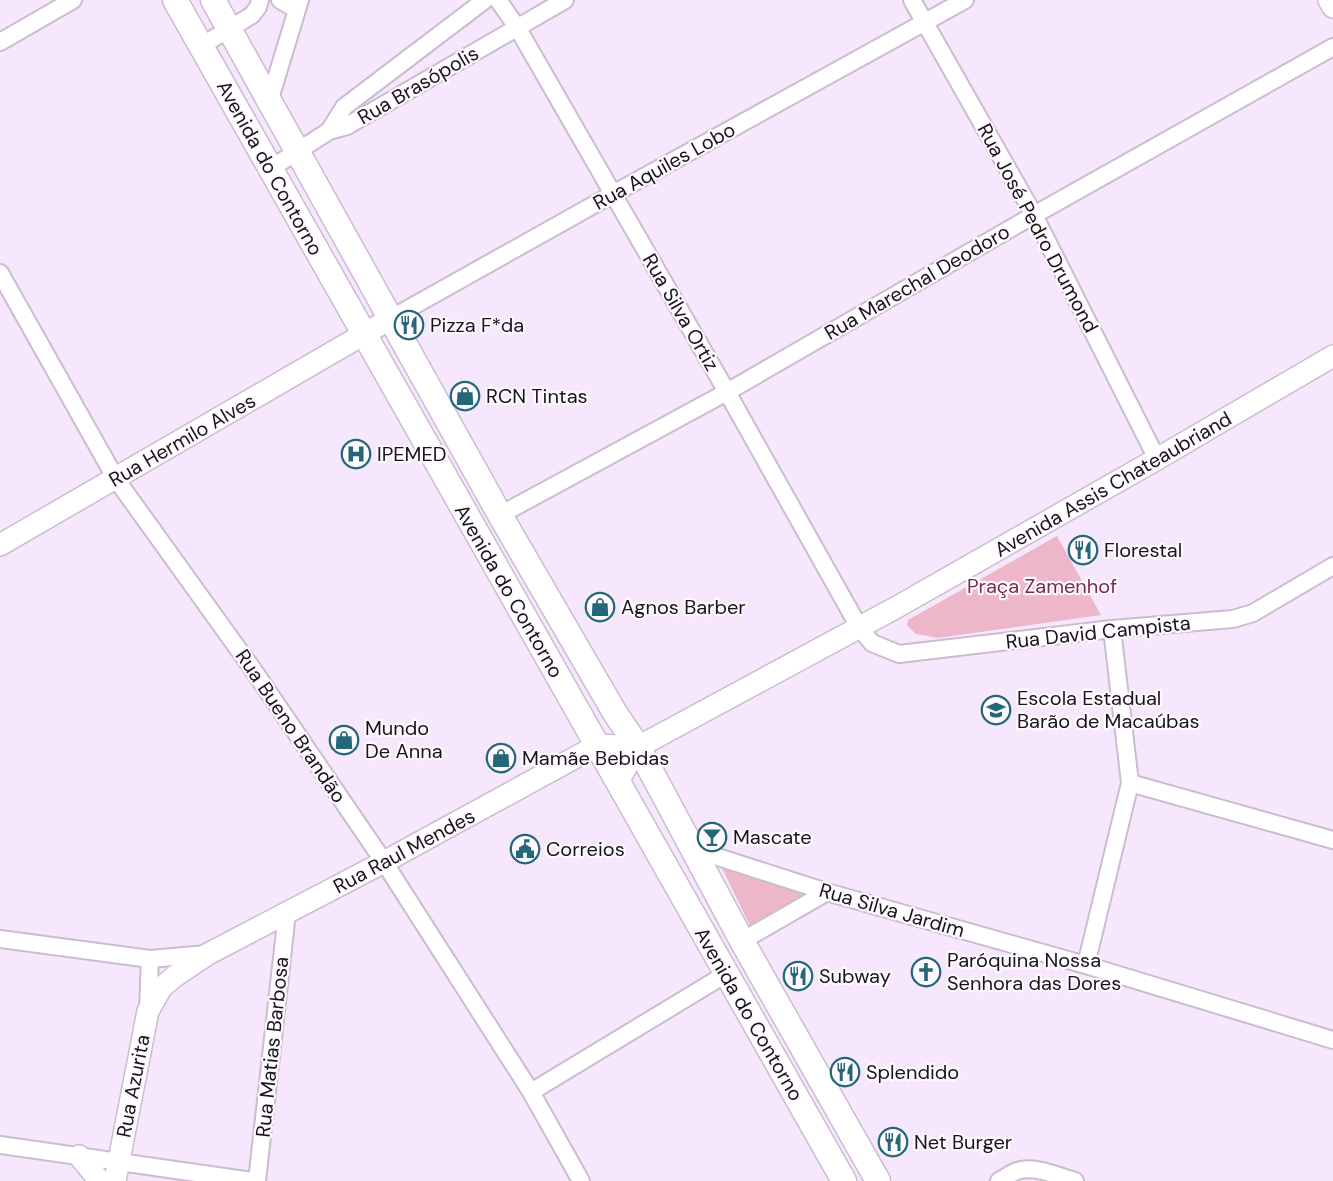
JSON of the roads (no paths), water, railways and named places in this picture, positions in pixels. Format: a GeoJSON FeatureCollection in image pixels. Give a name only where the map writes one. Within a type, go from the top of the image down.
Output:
{"type":"FeatureCollection","features":[{"type":"Feature","properties":{"kind":"main road","name":"Avenida do Contorno"},"geometry":{"type":"LineString","coordinates":[[175,0],[844,1181]]}},
{"type":"Feature","properties":{"kind":"main road","name":"Avenida do Contorno"},"geometry":{"type":"LineString","coordinates":[[213,0],[500,515],[615,713],[638,747],[742,941],[878,1181]]}},
{"type":"Feature","properties":{"kind":"street"},"geometry":{"type":"LineString","coordinates":[[0,42],[73,0]]}},
{"type":"Feature","properties":{"kind":"street"},"geometry":{"type":"LineString","coordinates":[[201,46],[252,15],[260,0]]}},
{"type":"Feature","properties":{"kind":"street"},"geometry":{"type":"LineString","coordinates":[[269,102],[298,5],[280,0]]}},
{"type":"Feature","properties":{"kind":"street"},"geometry":{"type":"LineString","coordinates":[[329,131],[344,107],[485,0]]}},
{"type":"Feature","properties":{"kind":"street","name":"Rua Silva Ortiz"},"geometry":{"type":"LineString","coordinates":[[498,0],[517,27],[859,627]]}},
{"type":"Feature","properties":{"kind":"street","name":"Rua Brasópolis"},"geometry":{"type":"LineString","coordinates":[[270,169],[329,131],[347,126],[565,0]]}},
{"type":"Feature","properties":{"kind":"street","name":"Rua José Pedro Drumond"},"geometry":{"type":"LineString","coordinates":[[912,0],[1034,215],[1157,459]]}},
{"type":"Feature","properties":{"kind":"street","name":"Rua Aquiles Lobo"},"geometry":{"type":"LineString","coordinates":[[364,335],[613,194],[965,0]]}},
{"type":"Feature","properties":{"kind":"street"},"geometry":{"type":"LineString","coordinates":[[1329,0],[1333,7]]}},
{"type":"Feature","properties":{"kind":"street","name":"Rua Marechal Deodoro"},"geometry":{"type":"LineString","coordinates":[[500,515],[727,392],[1034,215],[1333,47]]}},
{"type":"Feature","properties":{"kind":"street","name":"Rua Bueno Brandão"},"geometry":{"type":"LineString","coordinates":[[0,273],[116,479],[254,671],[384,862],[531,1092],[581,1181]]}},
{"type":"Feature","properties":{"kind":"street","name":"Rua Hermilo Alves"},"geometry":{"type":"LineString","coordinates":[[0,545],[364,335]]}},
{"type":"Feature","properties":{"kind":"street","name":"Avenida Assis Chateaubriand"},"geometry":{"type":"LineString","coordinates":[[638,747],[859,627],[1157,459],[1333,356]]}},
{"type":"Feature","properties":{"kind":"street","name":"Rua David Campista"},"geometry":{"type":"LineString","coordinates":[[859,627],[873,643],[899,654],[1113,629],[1233,619],[1253,613],[1333,566]]}},
{"type":"Feature","properties":{"kind":"street"},"geometry":{"type":"LineString","coordinates":[[1086,965],[1130,783],[1113,629]]}},
{"type":"Feature","properties":{"kind":"street"},"geometry":{"type":"LineString","coordinates":[[598,745],[638,747],[617,783]]}},
{"type":"Feature","properties":{"kind":"street","name":"Rua Raul Mendes"},"geometry":{"type":"LineString","coordinates":[[208,954],[384,862],[598,745]]}},
{"type":"Feature","properties":{"kind":"street"},"geometry":{"type":"LineString","coordinates":[[1130,783],[1333,840]]}},
{"type":"Feature","properties":{"kind":"street","name":"Rua Silva Jardim"},"geometry":{"type":"LineString","coordinates":[[693,849],[827,892],[1086,965],[1333,1040]]}},
{"type":"Feature","properties":{"kind":"street"},"geometry":{"type":"LineString","coordinates":[[742,941],[827,892]]}},
{"type":"Feature","properties":{"kind":"street","name":"Rua Matias Barbosa"},"geometry":{"type":"LineString","coordinates":[[254,1181],[287,913]]}},
{"type":"Feature","properties":{"kind":"street"},"geometry":{"type":"LineString","coordinates":[[0,939],[150,959],[208,954]]}},
{"type":"Feature","properties":{"kind":"street","name":"Rua Azurita"},"geometry":{"type":"LineString","coordinates":[[148,1011],[161,988],[208,954]]}},
{"type":"Feature","properties":{"kind":"street","name":"Rua Azurita"},"geometry":{"type":"LineString","coordinates":[[117,1171],[148,1011],[150,959]]}},
{"type":"Feature","properties":{"kind":"street"},"geometry":{"type":"LineString","coordinates":[[531,1092],[726,974]]}},
{"type":"Feature","properties":{"kind":"street"},"geometry":{"type":"LineString","coordinates":[[0,1145],[79,1156],[117,1171],[254,1181]]}},
{"type":"Feature","properties":{"kind":"street"},"geometry":{"type":"LineString","coordinates":[[79,1156],[100,1181]]}},
{"type":"Feature","properties":{"kind":"street"},"geometry":{"type":"LineString","coordinates":[[999,1181],[1017,1171],[1029,1170],[1041,1171],[1075,1181]]}},
{"type":"Feature","properties":{"kind":"place","name":"Pizza F*da"},"geometry":{"type":"Point","coordinates":[409,325]}},
{"type":"Feature","properties":{"kind":"place","name":"RCN Tintas"},"geometry":{"type":"Point","coordinates":[465,396]}},
{"type":"Feature","properties":{"kind":"place","name":"IPEMED"},"geometry":{"type":"Point","coordinates":[356,454]}},
{"type":"Feature","properties":{"kind":"place","name":"Florestal"},"geometry":{"type":"Point","coordinates":[1083,550]}},
{"type":"Feature","properties":{"kind":"place","name":"Agnos Barber"},"geometry":{"type":"Point","coordinates":[600,607]}},
{"type":"Feature","properties":{"kind":"place","name":"Escola Estadual Barão de Macaúbas"},"geometry":{"type":"Point","coordinates":[996,710]}},
{"type":"Feature","properties":{"kind":"place","name":"Mundo De Anna"},"geometry":{"type":"Point","coordinates":[344,740]}},
{"type":"Feature","properties":{"kind":"place","name":"Mamãe Bebidas"},"geometry":{"type":"Point","coordinates":[501,758]}},
{"type":"Feature","properties":{"kind":"place","name":"Mascate"},"geometry":{"type":"Point","coordinates":[712,837]}},
{"type":"Feature","properties":{"kind":"place","name":"Correios"},"geometry":{"type":"Point","coordinates":[525,849]}},
{"type":"Feature","properties":{"kind":"place","name":"Paróquina Nossa Senhora das Dores"},"geometry":{"type":"Point","coordinates":[926,972]}},
{"type":"Feature","properties":{"kind":"place","name":"Subway"},"geometry":{"type":"Point","coordinates":[798,976]}},
{"type":"Feature","properties":{"kind":"place","name":"Splendido"},"geometry":{"type":"Point","coordinates":[845,1072]}},
{"type":"Feature","properties":{"kind":"place","name":"Net Burger"},"geometry":{"type":"Point","coordinates":[893,1142]}},
{"type":"Feature","properties":{"kind":"park label","name":"Praça Zamenhof"},"geometry":{"type":"Point","coordinates":[1042,586]}}]}
